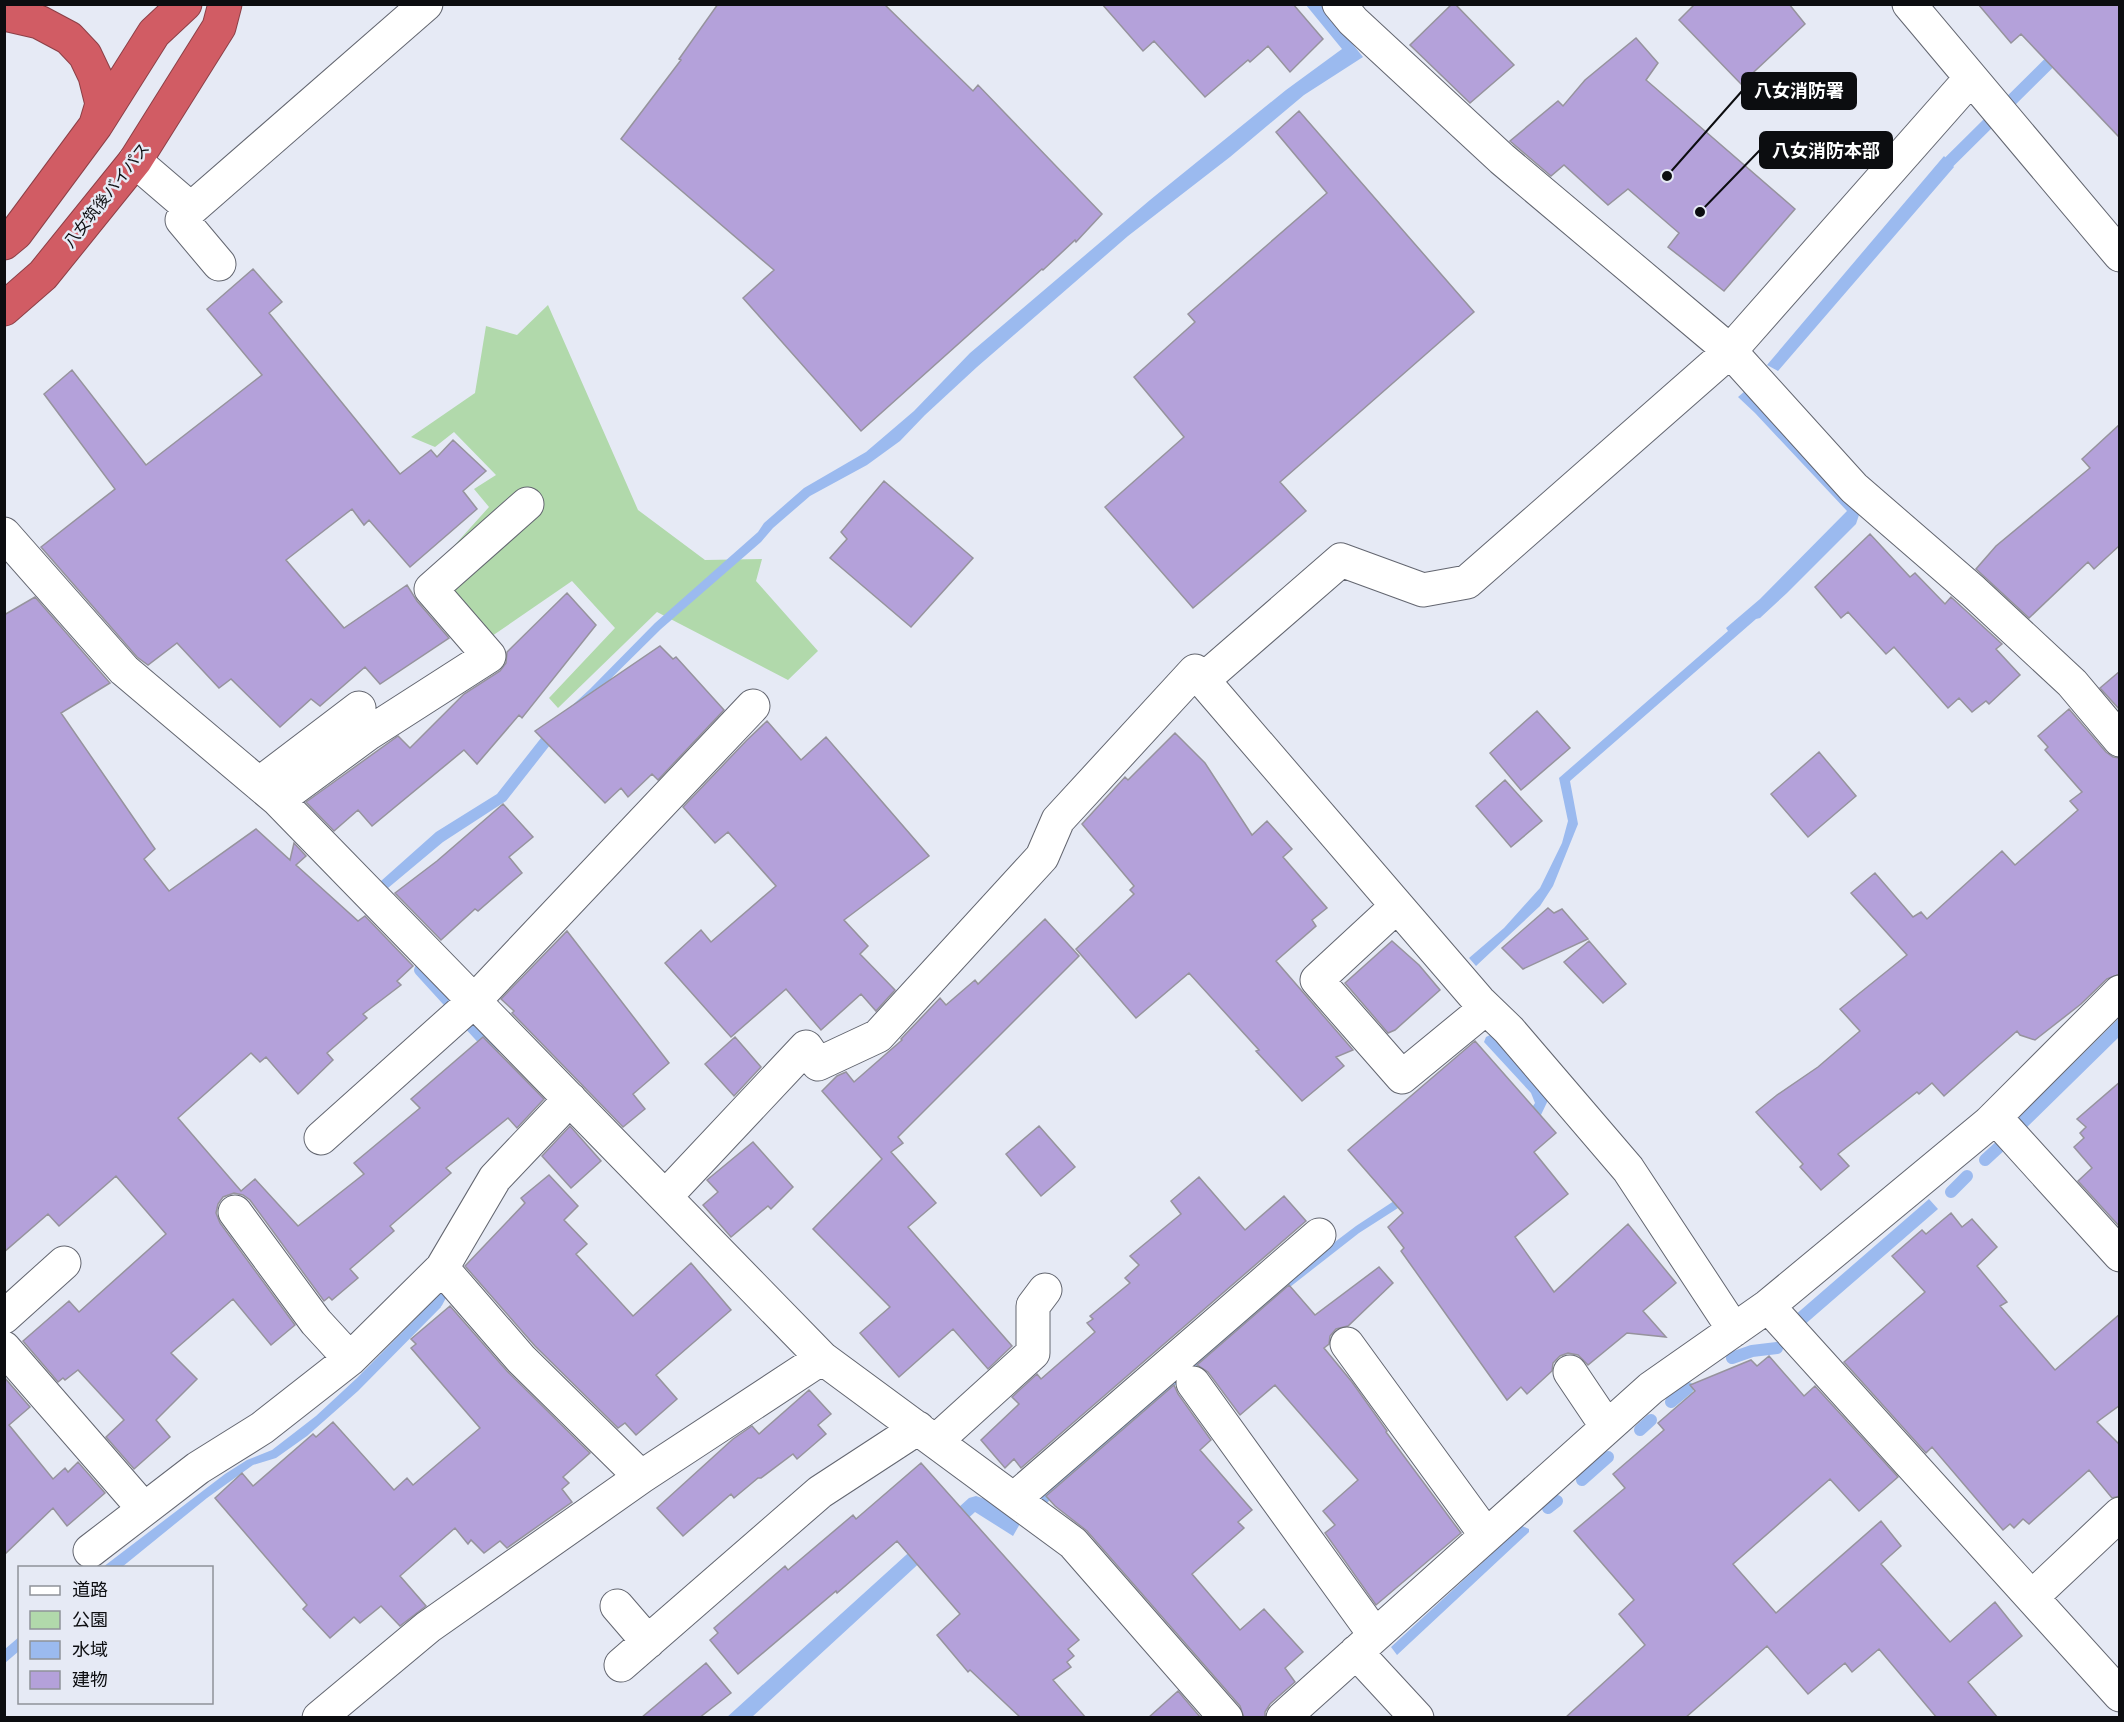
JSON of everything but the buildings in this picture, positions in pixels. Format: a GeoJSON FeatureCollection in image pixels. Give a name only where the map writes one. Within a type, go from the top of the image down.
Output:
{"type":"FeatureCollection","features":[{"type":"Feature","properties":{"kind":"highway"},"geometry":{"type":"LineString","coordinates":[[4,243],[16,233],[96,125],[153,33],[185,4]]}},
{"type":"Feature","properties":{"kind":"highway","name":"八女筑後バイパス"},"geometry":{"type":"LineString","coordinates":[[4,309],[43,275],[135,161],[219,27],[225,4]]}},
{"type":"Feature","properties":{"kind":"highway"},"geometry":{"type":"LineString","coordinates":[[4,14],[39,22],[69,38],[85,55],[95,76],[102,104],[96,125]]}},
{"type":"Feature","properties":{"kind":"street"},"geometry":{"type":"LineString","coordinates":[[219,264],[182,220],[426,4]]}},
{"type":"Feature","properties":{"kind":"street"},"geometry":{"type":"LineString","coordinates":[[1339,4],[1353,21],[1502,159],[1730,351],[1854,488],[1973,591],[2072,683],[2120,740]]}},
{"type":"Feature","properties":{"kind":"street"},"geometry":{"type":"LineString","coordinates":[[1909,4],[2120,255]]}},
{"type":"Feature","properties":{"kind":"street"},"geometry":{"type":"LineString","coordinates":[[1203,680],[1341,560],[1422,590],[1467,582],[1730,351],[1971,78]]}},
{"type":"Feature","properties":{"kind":"street"},"geometry":{"type":"LineString","coordinates":[[135,161],[191,210]]}},
{"type":"Feature","properties":{"kind":"street"},"geometry":{"type":"LineString","coordinates":[[268,792],[369,733],[489,656],[431,589],[527,504]]}},
{"type":"Feature","properties":{"kind":"street"},"geometry":{"type":"LineString","coordinates":[[4,534],[124,670],[268,792],[822,1358],[1073,1543],[1226,1718]]}},
{"type":"Feature","properties":{"kind":"street"},"geometry":{"type":"LineString","coordinates":[[665,1197],[807,1047],[818,1064],[878,1036],[1042,857],[1058,820],[1195,670],[1397,906],[1486,1008],[1509,1030],[1628,1169],[1734,1330]]}},
{"type":"Feature","properties":{"kind":"street"},"geometry":{"type":"LineString","coordinates":[[321,1138],[474,1001],[753,706]]}},
{"type":"Feature","properties":{"kind":"street"},"geometry":{"type":"LineString","coordinates":[[268,792],[359,708]]}},
{"type":"Feature","properties":{"kind":"street"},"geometry":{"type":"LineString","coordinates":[[1397,906],[1317,980],[1402,1077],[1486,1008]]}},
{"type":"Feature","properties":{"kind":"street"},"geometry":{"type":"LineString","coordinates":[[1283,1718],[1651,1388],[1768,1306],[1995,1117],[2120,992]]}},
{"type":"Feature","properties":{"kind":"street"},"geometry":{"type":"LineString","coordinates":[[90,1551],[198,1468],[262,1428],[350,1359],[442,1268],[495,1178],[570,1099]]}},
{"type":"Feature","properties":{"kind":"street"},"geometry":{"type":"LineString","coordinates":[[1995,1117],[2120,1255]]}},
{"type":"Feature","properties":{"kind":"street"},"geometry":{"type":"LineString","coordinates":[[235,1212],[316,1322],[350,1359]]}},
{"type":"Feature","properties":{"kind":"street"},"geometry":{"type":"LineString","coordinates":[[1014,1499],[1319,1234]]}},
{"type":"Feature","properties":{"kind":"street"},"geometry":{"type":"LineString","coordinates":[[4,1317],[64,1263]]}},
{"type":"Feature","properties":{"kind":"street"},"geometry":{"type":"LineString","coordinates":[[442,1268],[521,1359],[641,1477]]}},
{"type":"Feature","properties":{"kind":"street"},"geometry":{"type":"LineString","coordinates":[[621,1665],[820,1492],[927,1435],[1033,1353],[1032,1306],[1045,1290]]}},
{"type":"Feature","properties":{"kind":"street"},"geometry":{"type":"LineString","coordinates":[[1768,1306],[2120,1695]]}},
{"type":"Feature","properties":{"kind":"street"},"geometry":{"type":"LineString","coordinates":[[1347,1344],[1486,1535]]}},
{"type":"Feature","properties":{"kind":"street"},"geometry":{"type":"LineString","coordinates":[[4,1348],[144,1509]]}},
{"type":"Feature","properties":{"kind":"street"},"geometry":{"type":"LineString","coordinates":[[319,1718],[428,1627],[641,1477],[822,1358]]}},
{"type":"Feature","properties":{"kind":"street"},"geometry":{"type":"LineString","coordinates":[[1570,1372],[1607,1427]]}},
{"type":"Feature","properties":{"kind":"street"},"geometry":{"type":"LineString","coordinates":[[1193,1383],[1417,1718]]}},
{"type":"Feature","properties":{"kind":"street"},"geometry":{"type":"LineString","coordinates":[[2032,1597],[2120,1514]]}},
{"type":"Feature","properties":{"kind":"street"},"geometry":{"type":"LineString","coordinates":[[617,1606],[648,1642]]}},
{"type":"Feature","properties":{"kind":"green space"},"geometry":{"type":"Polygon","coordinates":[[[548,305],[638,510],[705,560],[762,559],[756,581],[818,651],[788,680],[657,612],[558,708],[549,698],[615,628],[572,581],[492,636],[426,577],[489,507],[474,489],[496,475],[454,432],[435,447],[411,437],[475,393],[486,326],[517,335],[548,305]]]}},
{"type":"Feature","properties":{"kind":"water"},"geometry":{"type":"Polygon","coordinates":[[[1306,5],[1321,5],[1363,57],[1304,95],[1230,157],[1128,236],[977,367],[900,441],[867,465],[810,496],[661,629],[572,717],[506,801],[443,842],[388,888],[381,881],[436,832],[497,794],[552,724],[655,623],[804,488],[866,452],[914,411],[970,353],[1150,200],[1286,90],[1342,49],[1306,5]]]}},
{"type":"Feature","properties":{"kind":"water"},"geometry":{"type":"Polygon","coordinates":[[[1944,156],[1954,167],[1778,371],[1767,365],[1944,156]]]}},
{"type":"Feature","properties":{"kind":"water"},"geometry":{"type":"Polygon","coordinates":[[[1752,385],[1863,503],[1856,524],[1760,618],[1756,619],[1570,781],[1578,824],[1553,886],[1540,906],[1476,966],[1469,958],[1504,928],[1540,888],[1562,843],[1568,821],[1559,778],[1728,631],[1726,628],[1760,599],[1847,511],[1738,397],[1752,385]]]}},
{"type":"Feature","properties":{"kind":"water"},"geometry":{"type":"Polygon","coordinates":[[[2119,1018],[2119,1037],[2023,1131],[2015,1121],[2119,1018]]]}},
{"type":"Feature","properties":{"kind":"water"},"geometry":{"type":"Polygon","coordinates":[[[1492,1034],[1550,1096],[1540,1117],[1359,1233],[1281,1294],[1096,1453],[1050,1496],[1046,1491],[1290,1276],[1356,1226],[1529,1112],[1535,1103],[1531,1093],[1484,1042],[1486,1037],[1492,1034]]]}},
{"type":"Feature","properties":{"kind":"water"},"geometry":{"type":"Polygon","coordinates":[[[1929,1199],[1938,1209],[1803,1326],[1794,1316],[1929,1199]]]}},
{"type":"Feature","properties":{"kind":"water"},"geometry":{"type":"Polygon","coordinates":[[[433,1301],[441,1307],[358,1391],[307,1436],[276,1458],[253,1465],[207,1498],[123,1566],[104,1566],[225,1474],[247,1460],[272,1450],[316,1416],[433,1301]]]}},
{"type":"Feature","properties":{"kind":"water"},"geometry":{"type":"Polygon","coordinates":[[[976,1496],[985,1499],[1021,1522],[1013,1536],[975,1512],[752,1717],[726,1718],[969,1498],[976,1496]]]}},
{"type":"Feature","properties":{"kind":"water"},"geometry":{"type":"Polygon","coordinates":[[[1522,1526],[1529,1529],[1529,1532],[1397,1655],[1391,1647],[1522,1526]]]}},
{"type":"Feature","properties":{"kind":"water"},"geometry":{"type":"Polygon","coordinates":[[[18,1638],[18,1652],[5,1663],[5,1649],[18,1638]]]}},
{"type":"Feature","properties":{"kind":"waterway"},"geometry":{"type":"LineString","coordinates":[[1939,172],[2048,64]]}},
{"type":"Feature","properties":{"kind":"waterway"},"geometry":{"type":"LineString","coordinates":[[420,970],[493,1050]]}},
{"type":"Feature","properties":{"kind":"waterway"},"geometry":{"type":"LineString","coordinates":[[1985,1160],[1998,1148]]}},
{"type":"Feature","properties":{"kind":"waterway"},"geometry":{"type":"LineString","coordinates":[[1951,1192],[1967,1176]]}},
{"type":"Feature","properties":{"kind":"waterway"},"geometry":{"type":"LineString","coordinates":[[425,1314],[437,1302],[449,1279]]}},
{"type":"Feature","properties":{"kind":"waterway"},"geometry":{"type":"LineString","coordinates":[[1732,1358],[1752,1351],[1777,1348]]}},
{"type":"Feature","properties":{"kind":"waterway"},"geometry":{"type":"LineString","coordinates":[[1671,1402],[1688,1388]]}},
{"type":"Feature","properties":{"kind":"waterway"},"geometry":{"type":"LineString","coordinates":[[1640,1430],[1651,1420]]}},
{"type":"Feature","properties":{"kind":"waterway"},"geometry":{"type":"LineString","coordinates":[[1582,1480],[1608,1457]]}},
{"type":"Feature","properties":{"kind":"waterway"},"geometry":{"type":"LineString","coordinates":[[1031,1510],[1060,1482]]}},
{"type":"Feature","properties":{"kind":"waterway"},"geometry":{"type":"LineString","coordinates":[[1548,1508],[1557,1501]]}},
{"type":"Feature","properties":{"kind":"place","name":"八女消防署"},"geometry":{"type":"Point","coordinates":[1667,176]}},
{"type":"Feature","properties":{"kind":"place","name":"八女消防本部"},"geometry":{"type":"Point","coordinates":[1700,212]}}]}
